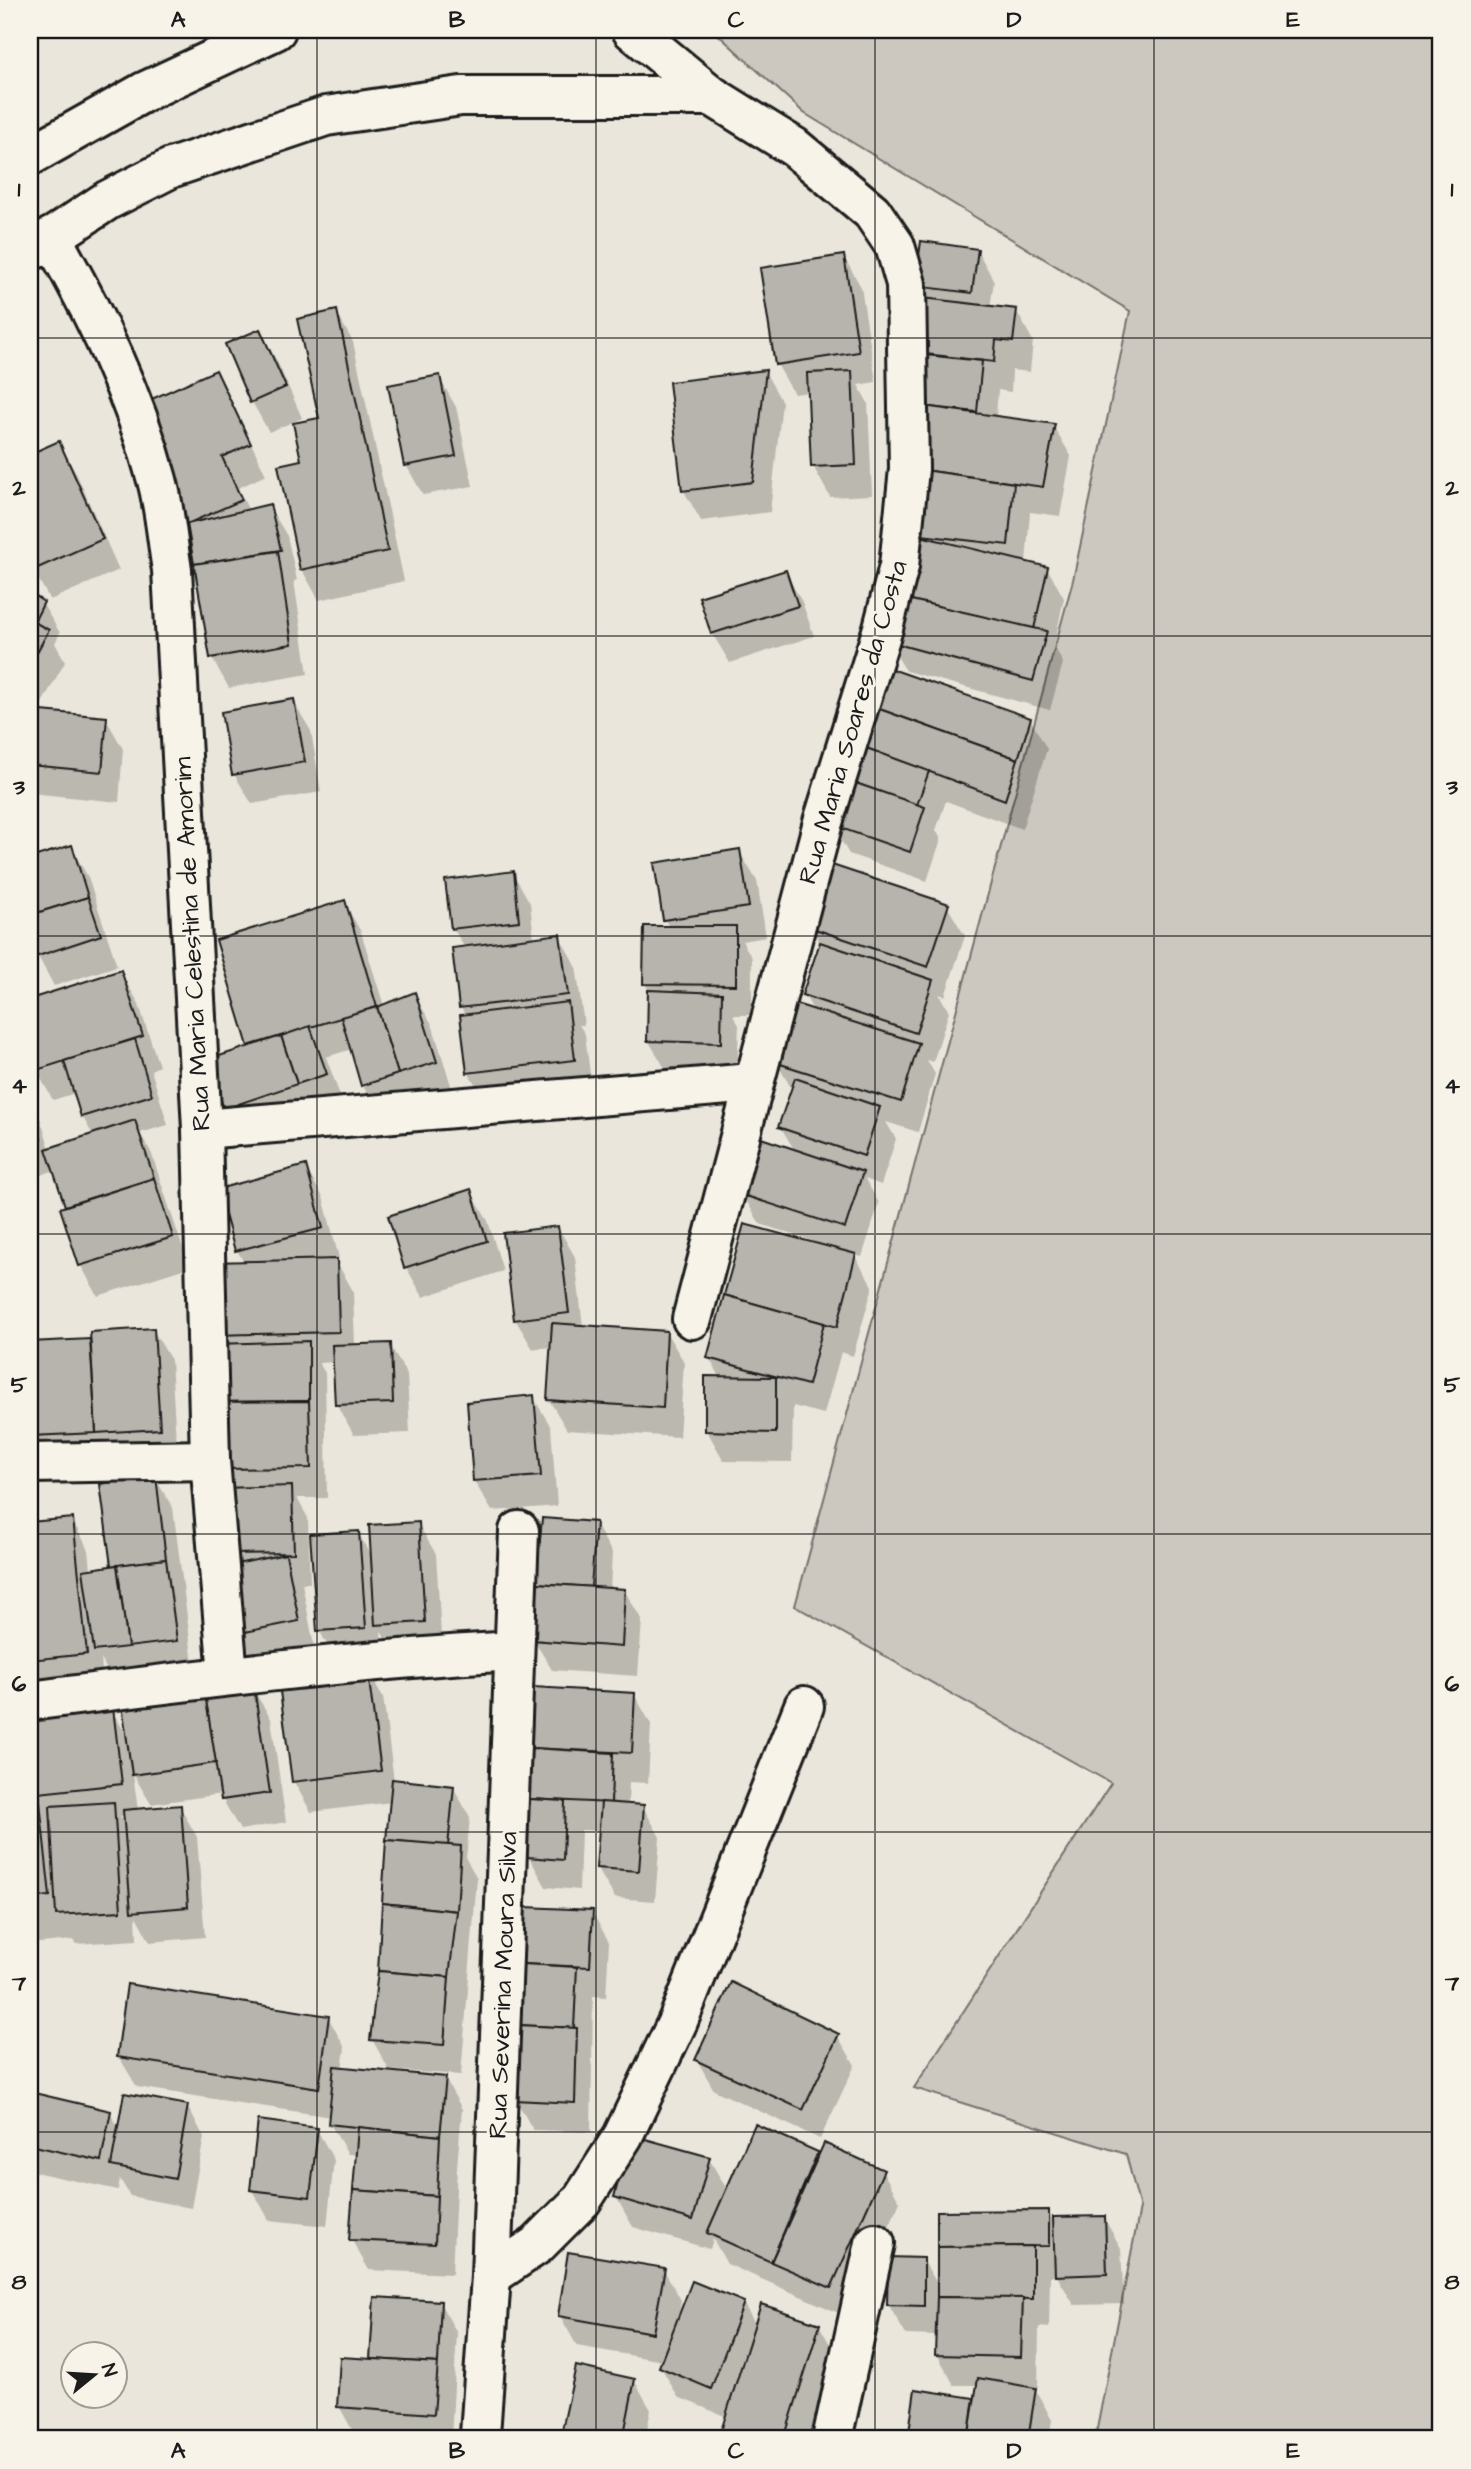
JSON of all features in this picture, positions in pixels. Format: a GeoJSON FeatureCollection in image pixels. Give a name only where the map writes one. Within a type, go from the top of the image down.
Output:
{"type":"FeatureCollection","features":[{"type":"Feature","properties":{"kind":"main road"},"geometry":{"type":"LineString","coordinates":[[30,156],[144,92],[276,30]]}},
{"type":"Feature","properties":{"kind":"main road","name":"Rua Maria Soares da Costa"},"geometry":{"type":"LineString","coordinates":[[632,30],[712,96],[794,147],[872,212],[895,246],[906,284],[909,469],[899,566],[883,628],[823,822],[752,1083],[692,1319]]}},
{"type":"Feature","properties":{"kind":"main road"},"geometry":{"type":"LineString","coordinates":[[40,244],[108,200],[171,169],[326,116],[461,96],[712,96]]}},
{"type":"Feature","properties":{"kind":"main road","name":"Rua Maria Celestina de Amorim"},"geometry":{"type":"LineString","coordinates":[[40,244],[88,302],[125,383],[158,482],[172,570],[202,1129],[210,1460],[228,1675]]}},
{"type":"Feature","properties":{"kind":"main road"},"geometry":{"type":"LineString","coordinates":[[202,1129],[752,1083]]}},
{"type":"Feature","properties":{"kind":"main road"},"geometry":{"type":"LineString","coordinates":[[30,1463],[210,1460]]}},
{"type":"Feature","properties":{"kind":"main road","name":"Rua Severina Moura Silva"},"geometry":{"type":"LineString","coordinates":[[482,2439],[491,2276],[519,1531]]}},
{"type":"Feature","properties":{"kind":"main road"},"geometry":{"type":"LineString","coordinates":[[30,1701],[228,1675],[416,1657],[514,1651]]}},
{"type":"Feature","properties":{"kind":"main road"},"geometry":{"type":"LineString","coordinates":[[491,2276],[537,2245],[582,2200],[623,2136],[678,2021],[804,1706]]}},
{"type":"Feature","properties":{"kind":"main road"},"geometry":{"type":"LineString","coordinates":[[832,2439],[875,2243]]}},
{"type":"Feature","properties":{"kind":"shaded area"},"geometry":{"type":"Polygon","coordinates":[[[713,30],[1441,30],[1441,2439],[1095,2439],[1140,2208],[1126,2154],[914,2088],[1111,1783],[795,1606],[1073,580],[1130,311],[804,113],[713,30]]]}},
{"type":"Feature","properties":{"kind":"building"},"geometry":{"type":"Polygon","coordinates":[[[921,241],[978,249],[972,293],[915,286],[921,241]]]}},
{"type":"Feature","properties":{"kind":"building"},"geometry":{"type":"Polygon","coordinates":[[[844,255],[859,352],[775,365],[760,268],[844,255]]]}},
{"type":"Feature","properties":{"kind":"building"},"geometry":{"type":"Polygon","coordinates":[[[914,297],[1017,309],[1013,342],[996,340],[994,362],[908,352],[914,297]]]}},
{"type":"Feature","properties":{"kind":"building"},"geometry":{"type":"Polygon","coordinates":[[[337,310],[388,551],[300,570],[278,465],[301,460],[293,423],[319,418],[297,319],[337,310]]]}},
{"type":"Feature","properties":{"kind":"building"},"geometry":{"type":"Polygon","coordinates":[[[260,329],[286,387],[250,403],[225,344],[260,329]]]}},
{"type":"Feature","properties":{"kind":"building"},"geometry":{"type":"Polygon","coordinates":[[[916,354],[982,361],[977,412],[911,405],[916,354]]]}},
{"type":"Feature","properties":{"kind":"building"},"geometry":{"type":"Polygon","coordinates":[[[216,370],[251,444],[222,457],[242,500],[187,524],[134,407],[216,370]]]}},
{"type":"Feature","properties":{"kind":"building"},"geometry":{"type":"Polygon","coordinates":[[[766,370],[753,482],[682,491],[669,382],[766,370]]]}},
{"type":"Feature","properties":{"kind":"building"},"geometry":{"type":"Polygon","coordinates":[[[852,371],[856,465],[811,467],[807,373],[852,371]]]}},
{"type":"Feature","properties":{"kind":"building"},"geometry":{"type":"Polygon","coordinates":[[[440,375],[456,456],[404,466],[388,385],[440,375]]]}},
{"type":"Feature","properties":{"kind":"building"},"geometry":{"type":"Polygon","coordinates":[[[923,406],[1055,424],[1043,487],[917,469],[923,406]]]}},
{"type":"Feature","properties":{"kind":"building"},"geometry":{"type":"Polygon","coordinates":[[[59,441],[103,539],[31,571],[30,454],[59,441]]]}},
{"type":"Feature","properties":{"kind":"building"},"geometry":{"type":"Polygon","coordinates":[[[917,469],[1014,483],[1008,545],[912,534],[917,469]]]}},
{"type":"Feature","properties":{"kind":"building"},"geometry":{"type":"Polygon","coordinates":[[[270,504],[281,550],[194,564],[187,524],[270,504]]]}},
{"type":"Feature","properties":{"kind":"building"},"geometry":{"type":"Polygon","coordinates":[[[912,534],[1048,567],[1034,629],[898,597],[912,534]]]}},
{"type":"Feature","properties":{"kind":"building"},"geometry":{"type":"Polygon","coordinates":[[[278,551],[292,644],[210,658],[194,564],[278,551]]]}},
{"type":"Feature","properties":{"kind":"building"},"geometry":{"type":"Polygon","coordinates":[[[786,570],[798,606],[711,634],[699,597],[786,570]]]}},
{"type":"Feature","properties":{"kind":"building"},"geometry":{"type":"Polygon","coordinates":[[[30,593],[44,602],[34,622],[49,630],[30,665],[30,593]]]}},
{"type":"Feature","properties":{"kind":"building"},"geometry":{"type":"Polygon","coordinates":[[[898,597],[1047,631],[1033,681],[886,641],[898,597]]]}},
{"type":"Feature","properties":{"kind":"building"},"geometry":{"type":"Polygon","coordinates":[[[886,667],[1031,718],[1018,759],[871,706],[886,667]]]}},
{"type":"Feature","properties":{"kind":"building"},"geometry":{"type":"Polygon","coordinates":[[[294,699],[305,762],[232,775],[221,712],[294,699]]]}},
{"type":"Feature","properties":{"kind":"building"},"geometry":{"type":"Polygon","coordinates":[[[871,706],[1018,759],[1005,800],[858,745],[871,706]]]}},
{"type":"Feature","properties":{"kind":"building"},"geometry":{"type":"Polygon","coordinates":[[[30,710],[107,717],[102,772],[30,765],[30,710]]]}},
{"type":"Feature","properties":{"kind":"building"},"geometry":{"type":"Polygon","coordinates":[[[858,745],[929,771],[917,805],[844,779],[858,745]]]}},
{"type":"Feature","properties":{"kind":"building"},"geometry":{"type":"Polygon","coordinates":[[[844,779],[925,807],[910,852],[829,824],[844,779]]]}},
{"type":"Feature","properties":{"kind":"building"},"geometry":{"type":"Polygon","coordinates":[[[72,845],[88,897],[30,915],[30,858],[72,845]]]}},
{"type":"Feature","properties":{"kind":"building"},"geometry":{"type":"Polygon","coordinates":[[[740,849],[749,907],[663,920],[654,863],[740,849]]]}},
{"type":"Feature","properties":{"kind":"building"},"geometry":{"type":"Polygon","coordinates":[[[826,863],[949,904],[928,967],[809,927],[826,863]]]}},
{"type":"Feature","properties":{"kind":"building"},"geometry":{"type":"Polygon","coordinates":[[[514,871],[519,921],[451,929],[445,880],[514,871]]]}},
{"type":"Feature","properties":{"kind":"building"},"geometry":{"type":"Polygon","coordinates":[[[88,897],[101,935],[35,957],[30,942],[30,915],[88,897]]]}},
{"type":"Feature","properties":{"kind":"building"},"geometry":{"type":"Polygon","coordinates":[[[345,900],[377,1007],[248,1046],[216,940],[345,900]]]}},
{"type":"Feature","properties":{"kind":"building"},"geometry":{"type":"Polygon","coordinates":[[[644,926],[736,926],[736,985],[643,984],[644,926]]]}},
{"type":"Feature","properties":{"kind":"building"},"geometry":{"type":"Polygon","coordinates":[[[560,934],[568,995],[459,1008],[452,948],[560,934]]]}},
{"type":"Feature","properties":{"kind":"building"},"geometry":{"type":"Polygon","coordinates":[[[820,942],[933,980],[916,1033],[802,995],[820,942]]]}},
{"type":"Feature","properties":{"kind":"building"},"geometry":{"type":"Polygon","coordinates":[[[121,970],[143,1036],[34,1071],[30,1057],[30,999],[121,970]]]}},
{"type":"Feature","properties":{"kind":"building"},"geometry":{"type":"Polygon","coordinates":[[[648,990],[722,993],[721,1043],[647,1041],[648,990]]]}},
{"type":"Feature","properties":{"kind":"building"},"geometry":{"type":"Polygon","coordinates":[[[415,992],[437,1062],[398,1074],[377,1007],[415,992]]]}},
{"type":"Feature","properties":{"kind":"building"},"geometry":{"type":"Polygon","coordinates":[[[568,1002],[575,1060],[467,1073],[460,1015],[568,1002]]]}},
{"type":"Feature","properties":{"kind":"building"},"geometry":{"type":"Polygon","coordinates":[[[793,1003],[919,1043],[901,1102],[774,1062],[793,1003]]]}},
{"type":"Feature","properties":{"kind":"building"},"geometry":{"type":"Polygon","coordinates":[[[377,1007],[398,1074],[361,1086],[341,1017],[377,1007]]]}},
{"type":"Feature","properties":{"kind":"building"},"geometry":{"type":"Polygon","coordinates":[[[310,1026],[327,1074],[297,1084],[281,1036],[310,1026]]]}},
{"type":"Feature","properties":{"kind":"building"},"geometry":{"type":"Polygon","coordinates":[[[281,1036],[297,1084],[224,1109],[207,1060],[281,1036]]]}},
{"type":"Feature","properties":{"kind":"building"},"geometry":{"type":"Polygon","coordinates":[[[135,1039],[152,1095],[81,1117],[64,1061],[135,1039]]]}},
{"type":"Feature","properties":{"kind":"building"},"geometry":{"type":"Polygon","coordinates":[[[795,1078],[880,1107],[864,1156],[778,1127],[795,1078]]]}},
{"type":"Feature","properties":{"kind":"building"},"geometry":{"type":"Polygon","coordinates":[[[30,1105],[41,1139],[30,1143],[30,1105]]]}},
{"type":"Feature","properties":{"kind":"building"},"geometry":{"type":"Polygon","coordinates":[[[135,1120],[154,1178],[65,1206],[46,1149],[135,1120]]]}},
{"type":"Feature","properties":{"kind":"building"},"geometry":{"type":"Polygon","coordinates":[[[758,1137],[863,1172],[845,1228],[740,1194],[758,1137]]]}},
{"type":"Feature","properties":{"kind":"building"},"geometry":{"type":"Polygon","coordinates":[[[306,1165],[323,1228],[235,1251],[218,1189],[306,1165]]]}},
{"type":"Feature","properties":{"kind":"building"},"geometry":{"type":"Polygon","coordinates":[[[154,1178],[173,1237],[79,1266],[60,1208],[154,1178]]]}},
{"type":"Feature","properties":{"kind":"building"},"geometry":{"type":"Polygon","coordinates":[[[471,1189],[487,1241],[404,1268],[388,1216],[471,1189]]]}},
{"type":"Feature","properties":{"kind":"building"},"geometry":{"type":"Polygon","coordinates":[[[744,1224],[856,1254],[837,1327],[724,1295],[744,1224]]]}},
{"type":"Feature","properties":{"kind":"building"},"geometry":{"type":"Polygon","coordinates":[[[558,1226],[569,1313],[514,1320],[503,1233],[558,1226]]]}},
{"type":"Feature","properties":{"kind":"building"},"geometry":{"type":"Polygon","coordinates":[[[337,1259],[339,1332],[214,1335],[212,1262],[337,1259]]]}},
{"type":"Feature","properties":{"kind":"building"},"geometry":{"type":"Polygon","coordinates":[[[724,1295],[824,1323],[808,1385],[707,1358],[724,1295]]]}},
{"type":"Feature","properties":{"kind":"building"},"geometry":{"type":"Polygon","coordinates":[[[552,1323],[667,1331],[663,1408],[547,1400],[552,1323]]]}},
{"type":"Feature","properties":{"kind":"building"},"geometry":{"type":"Polygon","coordinates":[[[154,1328],[160,1429],[96,1433],[90,1332],[154,1328]]]}},
{"type":"Feature","properties":{"kind":"building"},"geometry":{"type":"Polygon","coordinates":[[[90,1339],[96,1433],[31,1436],[30,1342],[90,1339]]]}},
{"type":"Feature","properties":{"kind":"building"},"geometry":{"type":"Polygon","coordinates":[[[309,1341],[309,1401],[218,1402],[216,1344],[309,1341]]]}},
{"type":"Feature","properties":{"kind":"building"},"geometry":{"type":"Polygon","coordinates":[[[391,1343],[393,1403],[335,1405],[332,1345],[391,1343]]]}},
{"type":"Feature","properties":{"kind":"building"},"geometry":{"type":"Polygon","coordinates":[[[705,1376],[776,1377],[776,1433],[705,1431],[705,1376]]]}},
{"type":"Feature","properties":{"kind":"building"},"geometry":{"type":"Polygon","coordinates":[[[534,1395],[541,1476],[473,1481],[467,1402],[534,1395]]]}},
{"type":"Feature","properties":{"kind":"building"},"geometry":{"type":"Polygon","coordinates":[[[309,1401],[311,1468],[220,1469],[218,1402],[309,1401]]]}},
{"type":"Feature","properties":{"kind":"building"},"geometry":{"type":"Polygon","coordinates":[[[156,1476],[166,1559],[111,1566],[100,1484],[156,1476]]]}},
{"type":"Feature","properties":{"kind":"building"},"geometry":{"type":"Polygon","coordinates":[[[292,1486],[294,1553],[224,1554],[222,1488],[292,1486]]]}},
{"type":"Feature","properties":{"kind":"building"},"geometry":{"type":"Polygon","coordinates":[[[73,1518],[87,1654],[30,1660],[30,1522],[73,1518]]]}},
{"type":"Feature","properties":{"kind":"building"},"geometry":{"type":"Polygon","coordinates":[[[542,1518],[596,1522],[591,1587],[536,1583],[542,1518]]]}},
{"type":"Feature","properties":{"kind":"building"},"geometry":{"type":"Polygon","coordinates":[[[419,1522],[425,1622],[375,1625],[369,1525],[419,1522]]]}},
{"type":"Feature","properties":{"kind":"building"},"geometry":{"type":"Polygon","coordinates":[[[359,1531],[366,1628],[317,1631],[310,1534],[359,1531]]]}},
{"type":"Feature","properties":{"kind":"building"},"geometry":{"type":"Polygon","coordinates":[[[286,1554],[299,1621],[235,1634],[221,1567],[286,1554]]]}},
{"type":"Feature","properties":{"kind":"building"},"geometry":{"type":"Polygon","coordinates":[[[166,1559],[177,1641],[128,1647],[117,1565],[166,1559]]]}},
{"type":"Feature","properties":{"kind":"building"},"geometry":{"type":"Polygon","coordinates":[[[117,1565],[128,1647],[94,1651],[83,1570],[117,1565]]]}},
{"type":"Feature","properties":{"kind":"building"},"geometry":{"type":"Polygon","coordinates":[[[536,1583],[625,1589],[622,1647],[532,1640],[536,1583]]]}},
{"type":"Feature","properties":{"kind":"building"},"geometry":{"type":"Polygon","coordinates":[[[367,1665],[381,1771],[292,1782],[278,1676],[367,1665]]]}},
{"type":"Feature","properties":{"kind":"building"},"geometry":{"type":"Polygon","coordinates":[[[254,1687],[270,1793],[221,1800],[205,1694],[254,1687]]]}},
{"type":"Feature","properties":{"kind":"building"},"geometry":{"type":"Polygon","coordinates":[[[533,1687],[635,1693],[632,1753],[531,1748],[533,1687]]]}},
{"type":"Feature","properties":{"kind":"building"},"geometry":{"type":"Polygon","coordinates":[[[205,1694],[216,1763],[132,1775],[122,1705],[205,1694]]]}},
{"type":"Feature","properties":{"kind":"building"},"geometry":{"type":"Polygon","coordinates":[[[113,1708],[122,1784],[39,1793],[31,1718],[113,1708]]]}},
{"type":"Feature","properties":{"kind":"building"},"geometry":{"type":"Polygon","coordinates":[[[531,1748],[613,1753],[611,1803],[529,1799],[531,1748]]]}},
{"type":"Feature","properties":{"kind":"building"},"geometry":{"type":"Polygon","coordinates":[[[30,1756],[35,1756],[50,1896],[30,1898],[30,1756]]]}},
{"type":"Feature","properties":{"kind":"building"},"geometry":{"type":"Polygon","coordinates":[[[392,1779],[454,1786],[448,1846],[386,1840],[392,1779]]]}},
{"type":"Feature","properties":{"kind":"building"},"geometry":{"type":"Polygon","coordinates":[[[529,1799],[565,1801],[563,1860],[527,1857],[529,1799]]]}},
{"type":"Feature","properties":{"kind":"building"},"geometry":{"type":"Polygon","coordinates":[[[114,1802],[121,1911],[56,1915],[50,1806],[114,1802]]]}},
{"type":"Feature","properties":{"kind":"building"},"geometry":{"type":"Polygon","coordinates":[[[601,1802],[644,1805],[639,1871],[596,1868],[601,1802]]]}},
{"type":"Feature","properties":{"kind":"building"},"geometry":{"type":"Polygon","coordinates":[[[181,1805],[188,1907],[131,1912],[123,1810],[181,1805]]]}},
{"type":"Feature","properties":{"kind":"building"},"geometry":{"type":"Polygon","coordinates":[[[386,1840],[461,1846],[457,1911],[382,1903],[386,1840]]]}},
{"type":"Feature","properties":{"kind":"building"},"geometry":{"type":"Polygon","coordinates":[[[382,1903],[457,1911],[449,1977],[378,1971],[382,1903]]]}},
{"type":"Feature","properties":{"kind":"building"},"geometry":{"type":"Polygon","coordinates":[[[525,1907],[593,1910],[590,1967],[522,1964],[525,1907]]]}},
{"type":"Feature","properties":{"kind":"building"},"geometry":{"type":"Polygon","coordinates":[[[522,1964],[577,1967],[574,2028],[518,2025],[522,1964]]]}},
{"type":"Feature","properties":{"kind":"building"},"geometry":{"type":"Polygon","coordinates":[[[378,1971],[449,1977],[444,2045],[370,2040],[378,1971]]]}},
{"type":"Feature","properties":{"kind":"building"},"geometry":{"type":"Polygon","coordinates":[[[731,1982],[839,2034],[803,2110],[695,2060],[731,1982]]]}},
{"type":"Feature","properties":{"kind":"building"},"geometry":{"type":"Polygon","coordinates":[[[127,1984],[329,2016],[319,2088],[117,2057],[127,1984]]]}},
{"type":"Feature","properties":{"kind":"building"},"geometry":{"type":"Polygon","coordinates":[[[518,2025],[577,2028],[575,2103],[514,2100],[518,2025]]]}},
{"type":"Feature","properties":{"kind":"building"},"geometry":{"type":"Polygon","coordinates":[[[334,2066],[446,2077],[440,2136],[328,2124],[334,2066]]]}},
{"type":"Feature","properties":{"kind":"building"},"geometry":{"type":"Polygon","coordinates":[[[30,2092],[111,2111],[101,2161],[30,2145],[30,2092]]]}},
{"type":"Feature","properties":{"kind":"building"},"geometry":{"type":"Polygon","coordinates":[[[124,2093],[188,2105],[175,2179],[111,2166],[124,2093]]]}},
{"type":"Feature","properties":{"kind":"building"},"geometry":{"type":"Polygon","coordinates":[[[258,2120],[318,2128],[310,2197],[250,2190],[258,2120]]]}},
{"type":"Feature","properties":{"kind":"building"},"geometry":{"type":"Polygon","coordinates":[[[755,2124],[818,2152],[771,2262],[707,2233],[755,2124]]]}},
{"type":"Feature","properties":{"kind":"building"},"geometry":{"type":"Polygon","coordinates":[[[358,2127],[440,2136],[437,2196],[353,2190],[358,2127]]]}},
{"type":"Feature","properties":{"kind":"building"},"geometry":{"type":"Polygon","coordinates":[[[631,2135],[710,2157],[693,2220],[614,2197],[631,2135]]]}},
{"type":"Feature","properties":{"kind":"building"},"geometry":{"type":"Polygon","coordinates":[[[824,2143],[884,2170],[831,2288],[771,2262],[824,2143]]]}},
{"type":"Feature","properties":{"kind":"building"},"geometry":{"type":"Polygon","coordinates":[[[353,2190],[437,2196],[435,2244],[349,2240],[353,2190]]]}},
{"type":"Feature","properties":{"kind":"building"},"geometry":{"type":"Polygon","coordinates":[[[1049,2210],[1049,2246],[937,2247],[937,2211],[1049,2210]]]}},
{"type":"Feature","properties":{"kind":"building"},"geometry":{"type":"Polygon","coordinates":[[[1105,2216],[1107,2274],[1055,2276],[1053,2217],[1105,2216]]]}},
{"type":"Feature","properties":{"kind":"building"},"geometry":{"type":"Polygon","coordinates":[[[1033,2246],[1033,2299],[937,2297],[937,2247],[1033,2246]]]}},
{"type":"Feature","properties":{"kind":"building"},"geometry":{"type":"Polygon","coordinates":[[[568,2252],[665,2268],[653,2333],[558,2316],[568,2252]]]}},
{"type":"Feature","properties":{"kind":"building"},"geometry":{"type":"Polygon","coordinates":[[[888,2257],[924,2258],[924,2306],[887,2305],[888,2257]]]}},
{"type":"Feature","properties":{"kind":"building"},"geometry":{"type":"Polygon","coordinates":[[[692,2281],[744,2302],[711,2389],[659,2367],[692,2281]]]}},
{"type":"Feature","properties":{"kind":"building"},"geometry":{"type":"Polygon","coordinates":[[[374,2297],[441,2301],[438,2363],[370,2359],[374,2297]]]}},
{"type":"Feature","properties":{"kind":"building"},"geometry":{"type":"Polygon","coordinates":[[[937,2297],[1023,2298],[1021,2357],[935,2355],[937,2297]]]}},
{"type":"Feature","properties":{"kind":"building"},"geometry":{"type":"Polygon","coordinates":[[[761,2304],[820,2324],[784,2439],[736,2439],[720,2434],[761,2304]]]}},
{"type":"Feature","properties":{"kind":"building"},"geometry":{"type":"Polygon","coordinates":[[[340,2357],[438,2363],[434,2414],[337,2407],[340,2357]]]}},
{"type":"Feature","properties":{"kind":"building"},"geometry":{"type":"Polygon","coordinates":[[[576,2366],[635,2379],[623,2439],[560,2439],[576,2366]]]}},
{"type":"Feature","properties":{"kind":"building"},"geometry":{"type":"Polygon","coordinates":[[[978,2378],[1036,2388],[1028,2439],[968,2439],[978,2378]]]}},
{"type":"Feature","properties":{"kind":"building"},"geometry":{"type":"Polygon","coordinates":[[[915,2389],[974,2398],[968,2439],[908,2439],[915,2389]]]}}]}
